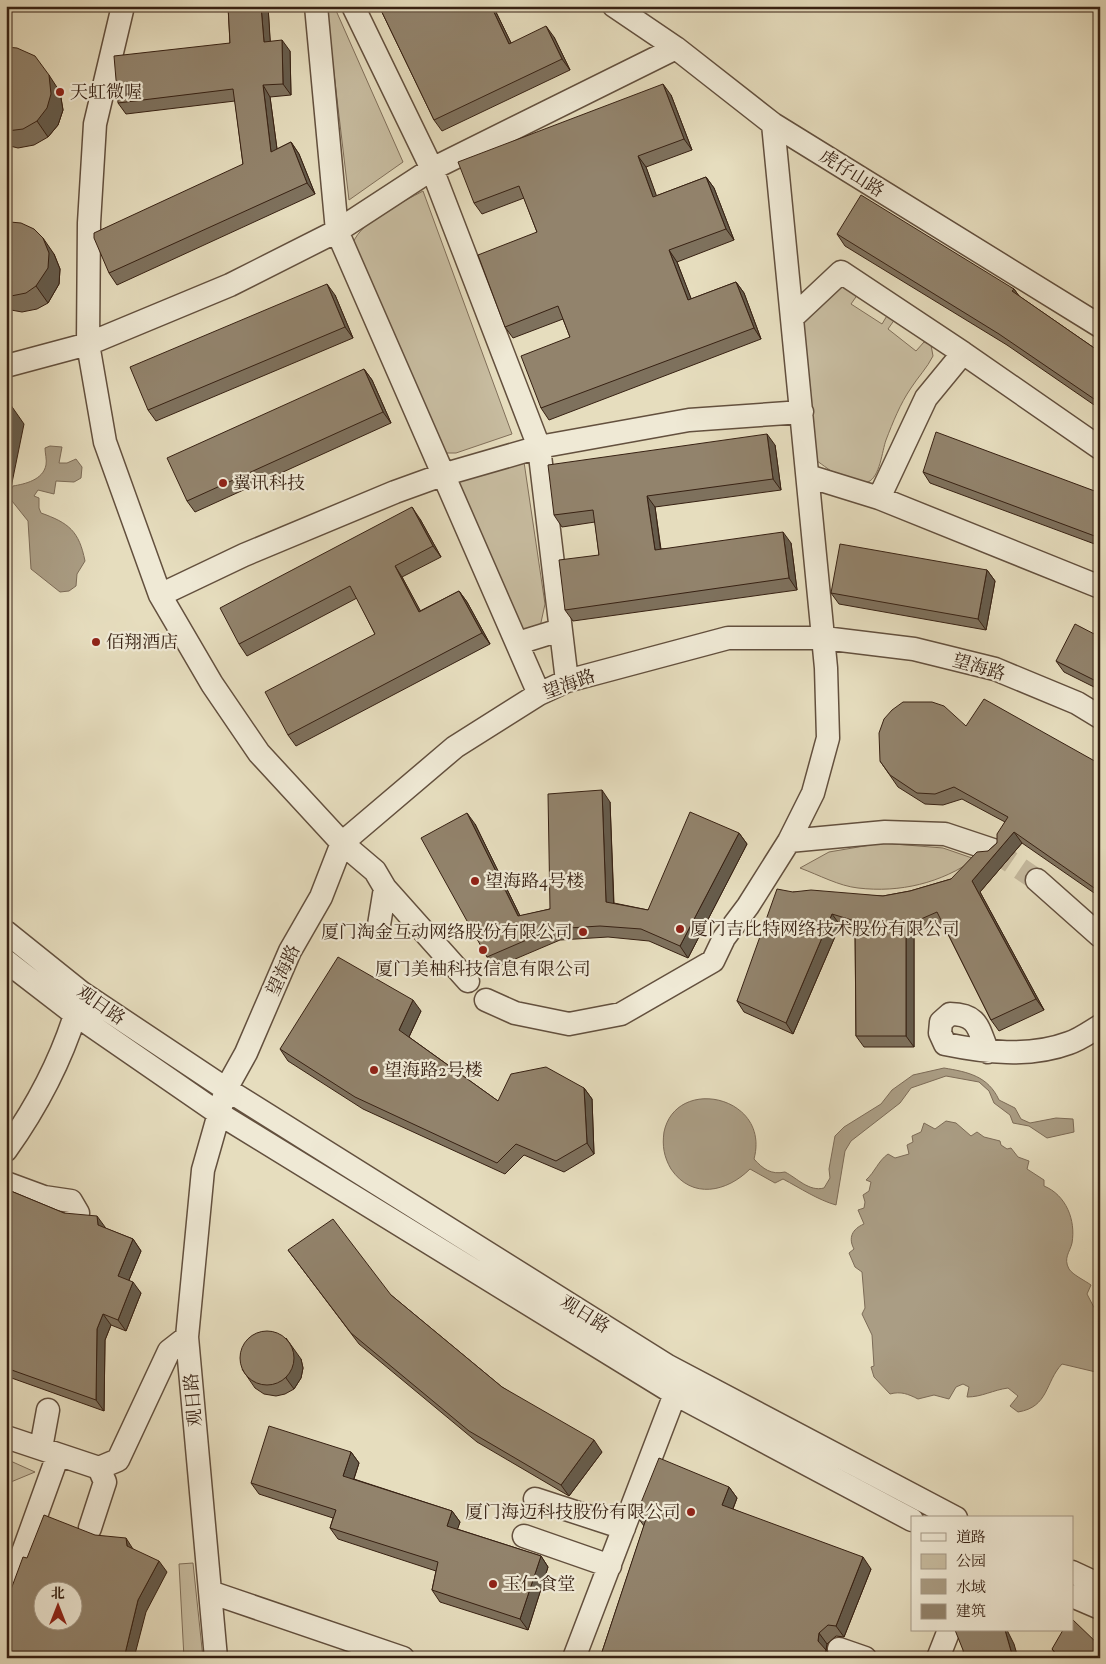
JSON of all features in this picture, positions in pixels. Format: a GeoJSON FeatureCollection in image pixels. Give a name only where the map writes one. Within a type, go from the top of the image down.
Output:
{"type":"FeatureCollection","features":[{"type":"Feature","properties":{"kind":"street"},"geometry":{"type":"LineString","coordinates":[[123,6],[95,124],[89,223],[88,344],[105,442],[160,594],[212,684],[259,753],[342,843],[374,871],[385,888],[468,981]]}},
{"type":"Feature","properties":{"kind":"street"},"geometry":{"type":"LineString","coordinates":[[316,6],[337,231],[539,694]]}},
{"type":"Feature","properties":{"kind":"street"},"geometry":{"type":"LineString","coordinates":[[353,6],[432,169],[539,447],[567,682]]}},
{"type":"Feature","properties":{"kind":"street","name":"虎仔山路"},"geometry":{"type":"LineString","coordinates":[[614,6],[676,48],[772,124],[1100,326]]}},
{"type":"Feature","properties":{"kind":"street"},"geometry":{"type":"LineString","coordinates":[[6,366],[88,344],[230,285],[337,231],[432,169],[676,48]]}},
{"type":"Feature","properties":{"kind":"street"},"geometry":{"type":"LineString","coordinates":[[486,1000],[515,1013],[569,1024],[621,1014],[713,961],[724,938],[748,906],[789,841],[813,793],[828,738],[824,638],[772,124]]}},
{"type":"Feature","properties":{"kind":"street"},"geometry":{"type":"LineString","coordinates":[[792,318],[840,272],[963,353],[1100,448]]}},
{"type":"Feature","properties":{"kind":"street"},"geometry":{"type":"LineString","coordinates":[[879,498],[926,398],[963,353]]}},
{"type":"Feature","properties":{"kind":"street"},"geometry":{"type":"LineString","coordinates":[[160,594],[314,525],[442,475],[539,447],[689,420],[802,412]]}},
{"type":"Feature","properties":{"kind":"street"},"geometry":{"type":"LineString","coordinates":[[808,476],[879,498],[1100,586]]}},
{"type":"Feature","properties":{"kind":"street"},"geometry":{"type":"LineString","coordinates":[[518,643],[560,630]]}},
{"type":"Feature","properties":{"kind":"street","name":"望海路"},"geometry":{"type":"LineString","coordinates":[[226,1089],[246,1053],[290,951],[321,896],[342,843],[455,747],[539,694],[567,682],[728,638],[824,638],[914,649],[995,669],[1077,703],[1100,717]]}},
{"type":"Feature","properties":{"kind":"street"},"geometry":{"type":"LineString","coordinates":[[789,841],[885,832],[945,834],[993,850]]}},
{"type":"Feature","properties":{"kind":"street"},"geometry":{"type":"LineString","coordinates":[[1037,880],[1100,936]]}},
{"type":"Feature","properties":{"kind":"street"},"geometry":{"type":"LineString","coordinates":[[379,925],[385,888]]}},
{"type":"Feature","properties":{"kind":"street","name":"观日路"},"geometry":{"type":"LineString","coordinates":[[6,932],[82,993],[226,1089],[683,1373],[952,1516]]}},
{"type":"Feature","properties":{"kind":"street","name":"观日路"},"geometry":{"type":"LineString","coordinates":[[6,961],[76,1015],[218,1113],[675,1394],[911,1519]]}},
{"type":"Feature","properties":{"kind":"street"},"geometry":{"type":"LineString","coordinates":[[6,1150],[28,1119],[49,1079],[76,1015],[82,993]]}},
{"type":"Feature","properties":{"kind":"street"},"geometry":{"type":"LineString","coordinates":[[988,1052],[1017,1053],[1069,1044],[1100,1026]]}},
{"type":"Feature","properties":{"kind":"street","name":"观日路"},"geometry":{"type":"LineString","coordinates":[[216,1658],[187,1337],[203,1170],[226,1089]]}},
{"type":"Feature","properties":{"kind":"street"},"geometry":{"type":"LineString","coordinates":[[6,1183],[44,1197],[71,1201],[78,1213]]}},
{"type":"Feature","properties":{"kind":"street"},"geometry":{"type":"LineString","coordinates":[[6,1437],[99,1468],[118,1460],[169,1351],[187,1337]]}},
{"type":"Feature","properties":{"kind":"street"},"geometry":{"type":"LineString","coordinates":[[574,1658],[683,1373]]}},
{"type":"Feature","properties":{"kind":"street"},"geometry":{"type":"LineString","coordinates":[[6,1599],[50,1452],[48,1410]]}},
{"type":"Feature","properties":{"kind":"street"},"geometry":{"type":"LineString","coordinates":[[90,1528],[105,1482],[99,1468]]}},
{"type":"Feature","properties":{"kind":"street"},"geometry":{"type":"LineString","coordinates":[[535,1499],[624,1528]]}},
{"type":"Feature","properties":{"kind":"street"},"geometry":{"type":"LineString","coordinates":[[524,1536],[610,1566]]}},
{"type":"Feature","properties":{"kind":"street"},"geometry":{"type":"LineString","coordinates":[[1074,1573],[1100,1585]]}},
{"type":"Feature","properties":{"kind":"street"},"geometry":{"type":"LineString","coordinates":[[210,1592],[403,1658]]}},
{"type":"Feature","properties":{"kind":"street"},"geometry":{"type":"LineString","coordinates":[[1074,1597],[1100,1608]]}},
{"type":"Feature","properties":{"kind":"street"},"geometry":{"type":"LineString","coordinates":[[938,1658],[948,1632]]}},
{"type":"Feature","properties":{"kind":"street"},"geometry":{"type":"LineString","coordinates":[[839,1649],[865,1658]]}},
{"type":"Feature","properties":{"kind":"green space"},"geometry":{"type":"Polygon","coordinates":[[[326,6],[334,6],[403,162],[349,200],[326,6]]]}},
{"type":"Feature","properties":{"kind":"green space"},"geometry":{"type":"Polygon","coordinates":[[[423,191],[512,434],[456,453],[445,453],[353,243],[357,235],[373,220],[394,206],[423,191]]]}},
{"type":"Feature","properties":{"kind":"green space"},"geometry":{"type":"Polygon","coordinates":[[[841,286],[858,294],[851,304],[882,324],[888,314],[895,319],[888,329],[916,351],[924,342],[931,345],[933,356],[900,407],[886,440],[875,475],[868,482],[861,483],[839,476],[813,458],[802,323],[841,286]]]}},
{"type":"Feature","properties":{"kind":"green space"},"geometry":{"type":"Polygon","coordinates":[[[524,462],[545,604],[540,627],[526,631],[520,627],[453,482],[524,462]]]}},
{"type":"Feature","properties":{"kind":"green space"},"geometry":{"type":"Polygon","coordinates":[[[882,843],[943,848],[975,859],[934,880],[889,889],[851,887],[800,868],[829,852],[882,843]]]}},
{"type":"Feature","properties":{"kind":"green space"},"geometry":{"type":"Polygon","coordinates":[[[6,1459],[35,1472],[6,1484],[6,1459]]]}},
{"type":"Feature","properties":{"kind":"green space"},"geometry":{"type":"Polygon","coordinates":[[[193,1563],[203,1658],[184,1658],[179,1564],[193,1563]]]}},
{"type":"Feature","properties":{"kind":"water"},"geometry":{"type":"Polygon","coordinates":[[[50,446],[62,447],[59,463],[67,463],[76,459],[82,467],[81,478],[74,482],[56,481],[54,494],[38,490],[34,496],[39,498],[41,513],[66,525],[76,535],[83,551],[85,561],[77,574],[76,586],[69,591],[60,592],[31,569],[28,521],[8,496],[13,486],[28,482],[41,474],[46,465],[45,448],[50,446]]]}},
{"type":"Feature","properties":{"kind":"water"},"geometry":{"type":"Polygon","coordinates":[[[944,1068],[961,1071],[983,1080],[989,1085],[999,1100],[1015,1108],[1021,1119],[1030,1123],[1056,1118],[1073,1119],[1074,1132],[1047,1138],[1029,1126],[1013,1123],[1010,1115],[994,1103],[989,1091],[979,1082],[946,1076],[911,1088],[900,1103],[851,1141],[845,1151],[836,1205],[816,1197],[783,1179],[775,1183],[750,1169],[731,1183],[710,1189],[699,1189],[679,1179],[671,1169],[665,1156],[663,1147],[664,1132],[672,1114],[686,1103],[702,1099],[720,1100],[736,1108],[749,1120],[756,1137],[754,1159],[761,1166],[771,1172],[785,1172],[813,1188],[824,1188],[830,1178],[829,1169],[835,1136],[844,1127],[881,1104],[892,1090],[913,1075],[944,1068]]]}},
{"type":"Feature","properties":{"kind":"water"},"geometry":{"type":"Polygon","coordinates":[[[946,1121],[956,1123],[971,1136],[977,1132],[984,1137],[1000,1141],[1001,1145],[1007,1149],[1011,1148],[1018,1157],[1029,1161],[1027,1169],[1044,1180],[1044,1186],[1052,1190],[1064,1202],[1071,1217],[1073,1234],[1067,1265],[1073,1273],[1091,1285],[1087,1294],[1100,1319],[1100,1373],[1062,1364],[1036,1405],[1018,1412],[1010,1406],[1018,1396],[1008,1388],[967,1397],[969,1387],[963,1384],[956,1387],[949,1399],[934,1395],[918,1399],[904,1394],[890,1394],[874,1377],[871,1367],[874,1366],[872,1335],[862,1314],[865,1308],[862,1272],[855,1267],[849,1253],[854,1249],[851,1241],[852,1234],[864,1224],[858,1210],[864,1208],[863,1195],[869,1191],[871,1182],[866,1180],[888,1154],[895,1158],[909,1154],[907,1145],[913,1142],[912,1136],[921,1132],[924,1123],[935,1129],[946,1121]]]}},
{"type":"Feature","properties":{"kind":"building"},"geometry":{"type":"Polygon","coordinates":[[[228,6],[261,6],[264,42],[282,40],[283,84],[263,85],[271,152],[291,142],[307,183],[109,273],[94,238],[94,233],[243,164],[233,89],[118,103],[114,56],[230,43],[228,6]]]}},
{"type":"Feature","properties":{"kind":"building"},"geometry":{"type":"Polygon","coordinates":[[[379,6],[491,6],[509,44],[546,26],[562,59],[434,120],[379,6]]]}},
{"type":"Feature","properties":{"kind":"building"},"geometry":{"type":"Polygon","coordinates":[[[6,47],[17,48],[35,56],[49,75],[51,94],[47,108],[37,121],[23,129],[7,131],[6,47]]]}},
{"type":"Feature","properties":{"kind":"building"},"geometry":{"type":"Polygon","coordinates":[[[663,84],[684,139],[638,156],[653,197],[706,177],[726,229],[669,250],[688,300],[736,282],[754,328],[541,408],[521,356],[570,337],[558,306],[505,327],[478,255],[537,232],[519,186],[474,203],[458,162],[663,84]]]}},
{"type":"Feature","properties":{"kind":"building"},"geometry":{"type":"Polygon","coordinates":[[[861,195],[1014,289],[1012,291],[1100,352],[1100,403],[999,334],[837,234],[861,195]]]}},
{"type":"Feature","properties":{"kind":"building"},"geometry":{"type":"Polygon","coordinates":[[[6,223],[21,223],[34,229],[43,238],[49,253],[48,268],[36,286],[26,293],[11,296],[6,295],[6,223]]]}},
{"type":"Feature","properties":{"kind":"building"},"geometry":{"type":"Polygon","coordinates":[[[327,284],[345,327],[148,410],[130,367],[327,284]]]}},
{"type":"Feature","properties":{"kind":"building"},"geometry":{"type":"Polygon","coordinates":[[[364,369],[383,412],[187,501],[167,458],[364,369]]]}},
{"type":"Feature","properties":{"kind":"building"},"geometry":{"type":"Polygon","coordinates":[[[936,432],[1100,493],[1100,538],[923,472],[936,432]]]}},
{"type":"Feature","properties":{"kind":"building"},"geometry":{"type":"Polygon","coordinates":[[[767,434],[773,479],[647,496],[655,550],[783,532],[789,578],[565,610],[559,560],[599,555],[593,510],[554,515],[548,465],[767,434]]]}},
{"type":"Feature","properties":{"kind":"building"},"geometry":{"type":"Polygon","coordinates":[[[412,507],[433,546],[395,566],[419,612],[459,591],[482,633],[288,735],[265,692],[375,634],[350,586],[239,644],[220,608],[412,507]]]}},
{"type":"Feature","properties":{"kind":"building"},"geometry":{"type":"Polygon","coordinates":[[[840,544],[987,570],[978,619],[831,593],[840,544]]]}},
{"type":"Feature","properties":{"kind":"building"},"geometry":{"type":"Polygon","coordinates":[[[1075,624],[1100,637],[1100,683],[1056,661],[1075,624]]]}},
{"type":"Feature","properties":{"kind":"building"},"geometry":{"type":"Polygon","coordinates":[[[984,699],[1100,764],[1100,892],[1014,832],[972,881],[1036,999],[991,1020],[937,912],[921,919],[906,919],[906,1036],[856,1036],[855,921],[832,914],[786,1023],[737,1001],[777,889],[793,892],[811,890],[883,896],[910,891],[951,879],[977,852],[988,851],[997,843],[997,834],[1008,817],[954,787],[935,794],[917,793],[890,775],[880,761],[879,733],[884,719],[903,702],[932,702],[944,706],[966,726],[984,699]]]}},
{"type":"Feature","properties":{"kind":"building","name":"望海路4号楼"},"geometry":{"type":"Polygon","coordinates":[[[602,790],[606,902],[648,910],[690,812],[739,833],[680,946],[641,929],[600,926],[552,929],[487,957],[421,838],[467,813],[518,916],[550,909],[548,794],[602,790]]]}},
{"type":"Feature","properties":{"kind":"building","name":"望海路2号楼"},"geometry":{"type":"Polygon","coordinates":[[[338,957],[413,1000],[399,1030],[498,1101],[511,1074],[546,1067],[584,1088],[587,1143],[556,1161],[516,1144],[497,1163],[355,1097],[280,1049],[338,957]]]}},
{"type":"Feature","properties":{"kind":"building"},"geometry":{"type":"Polygon","coordinates":[[[6,1189],[64,1213],[97,1216],[98,1225],[133,1239],[118,1276],[133,1282],[118,1320],[103,1314],[97,1329],[96,1400],[6,1368],[6,1189]]]}},
{"type":"Feature","properties":{"kind":"building"},"geometry":{"type":"Polygon","coordinates":[[[333,1219],[391,1295],[502,1387],[594,1440],[561,1485],[469,1431],[351,1333],[288,1250],[333,1219]]]}},
{"type":"Feature","properties":{"kind":"building"},"geometry":{"type":"Polygon","coordinates":[[[267,1331],[277,1333],[286,1339],[292,1348],[294,1358],[292,1368],[286,1377],[277,1383],[267,1385],[257,1383],[248,1377],[242,1368],[240,1358],[242,1348],[248,1339],[257,1333],[267,1331]]]}},
{"type":"Feature","properties":{"kind":"building"},"geometry":{"type":"Polygon","coordinates":[[[269,1426],[351,1452],[343,1476],[452,1511],[447,1526],[541,1556],[520,1619],[432,1590],[438,1562],[330,1528],[336,1510],[251,1483],[269,1426]]]}},
{"type":"Feature","properties":{"kind":"building"},"geometry":{"type":"Polygon","coordinates":[[[659,1458],[729,1487],[722,1505],[863,1557],[836,1626],[828,1625],[819,1633],[818,1641],[826,1650],[823,1658],[600,1658],[646,1519],[636,1515],[659,1458]]]}},
{"type":"Feature","properties":{"kind":"building"},"geometry":{"type":"Polygon","coordinates":[[[44,1515],[95,1535],[126,1538],[127,1546],[159,1561],[138,1600],[124,1658],[6,1658],[6,1596],[10,1592],[23,1557],[27,1558],[44,1515]]]}},
{"type":"Feature","properties":{"kind":"building"},"geometry":{"type":"Polygon","coordinates":[[[1074,1621],[1100,1646],[1100,1658],[1061,1658],[1052,1649],[1062,1632],[1074,1632],[1074,1621]]]}},
{"type":"Feature","properties":{"kind":"building"},"geometry":{"type":"Polygon","coordinates":[[[956,1632],[1006,1632],[1013,1658],[964,1658],[956,1632]]]}},
{"type":"Feature","properties":{"kind":"tunnel"},"geometry":{"type":"LineString","coordinates":[[993,850],[1037,880]]}},
{"type":"Feature","properties":{"kind":"place","name":"天虹微喔"},"geometry":{"type":"Point","coordinates":[60,92]}},
{"type":"Feature","properties":{"kind":"place","name":"翼讯科技"},"geometry":{"type":"Point","coordinates":[223,483]}},
{"type":"Feature","properties":{"kind":"place","name":"佰翔酒店"},"geometry":{"type":"Point","coordinates":[96,642]}},
{"type":"Feature","properties":{"kind":"place","name":"望海路4号楼"},"geometry":{"type":"Point","coordinates":[475,881]}},
{"type":"Feature","properties":{"kind":"place","name":"厦门吉比特网络技术股份有限公司"},"geometry":{"type":"Point","coordinates":[680,929]}},
{"type":"Feature","properties":{"kind":"place","name":"厦门淘金互动网络股份有限公司"},"geometry":{"type":"Point","coordinates":[583,932]}},
{"type":"Feature","properties":{"kind":"place","name":"厦门美柚科技信息有限公司"},"geometry":{"type":"Point","coordinates":[483,950]}},
{"type":"Feature","properties":{"kind":"place","name":"望海路2号楼"},"geometry":{"type":"Point","coordinates":[374,1070]}},
{"type":"Feature","properties":{"kind":"place","name":"厦门海迈科技股份有限公司"},"geometry":{"type":"Point","coordinates":[691,1512]}},
{"type":"Feature","properties":{"kind":"place","name":"玉仁食堂"},"geometry":{"type":"Point","coordinates":[493,1584]}}]}
